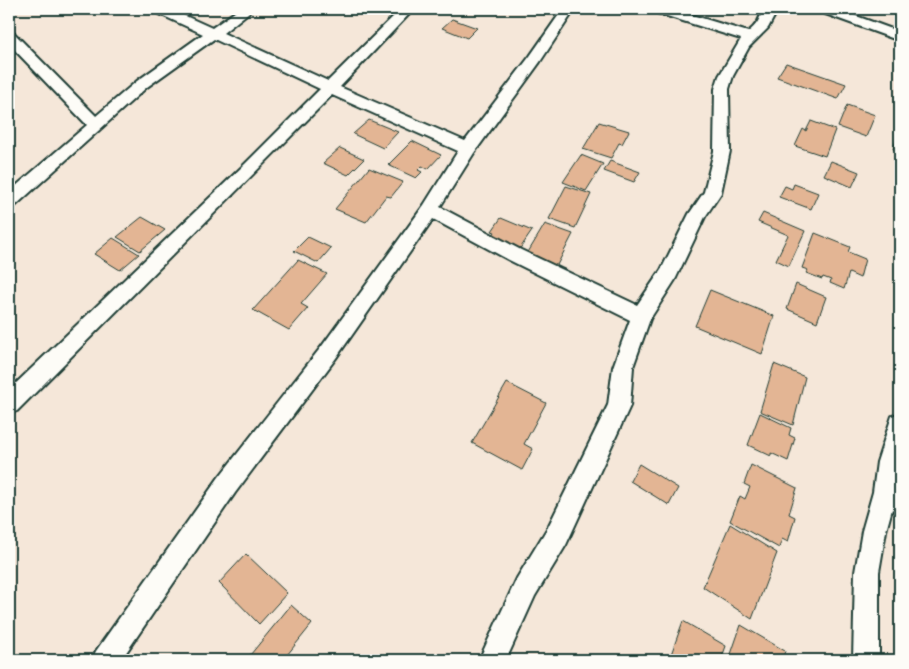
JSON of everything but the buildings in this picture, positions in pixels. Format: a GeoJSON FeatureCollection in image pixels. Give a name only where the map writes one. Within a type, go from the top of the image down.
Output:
{"type":"FeatureCollection","features":[{"type":"Feature","properties":{"kind":"street"},"geometry":{"type":"LineString","coordinates":[[160,9],[468,149]]}},
{"type":"Feature","properties":{"kind":"street"},"geometry":{"type":"LineString","coordinates":[[9,202],[142,84],[247,9]]}},
{"type":"Feature","properties":{"kind":"street"},"geometry":{"type":"LineString","coordinates":[[9,404],[331,88],[408,9]]}},
{"type":"Feature","properties":{"kind":"street"},"geometry":{"type":"LineString","coordinates":[[104,660],[227,485],[329,352],[430,210],[468,149],[525,73],[569,9]]}},
{"type":"Feature","properties":{"kind":"street"},"geometry":{"type":"LineString","coordinates":[[659,9],[750,37]]}},
{"type":"Feature","properties":{"kind":"street"},"geometry":{"type":"LineString","coordinates":[[492,660],[526,587],[558,536],[619,406],[623,367],[641,316],[668,275],[698,214],[712,193],[722,151],[722,89],[726,76],[750,37],[761,28],[768,15],[768,9]]}},
{"type":"Feature","properties":{"kind":"street"},"geometry":{"type":"LineString","coordinates":[[825,9],[870,20],[900,37]]}},
{"type":"Feature","properties":{"kind":"street"},"geometry":{"type":"LineString","coordinates":[[9,36],[96,125]]}},
{"type":"Feature","properties":{"kind":"street"},"geometry":{"type":"LineString","coordinates":[[430,210],[515,255],[641,316]]}},
{"type":"Feature","properties":{"kind":"street"},"geometry":{"type":"LineString","coordinates":[[868,659],[868,572],[874,531],[892,497],[888,462],[898,436],[900,424]]}}]}
